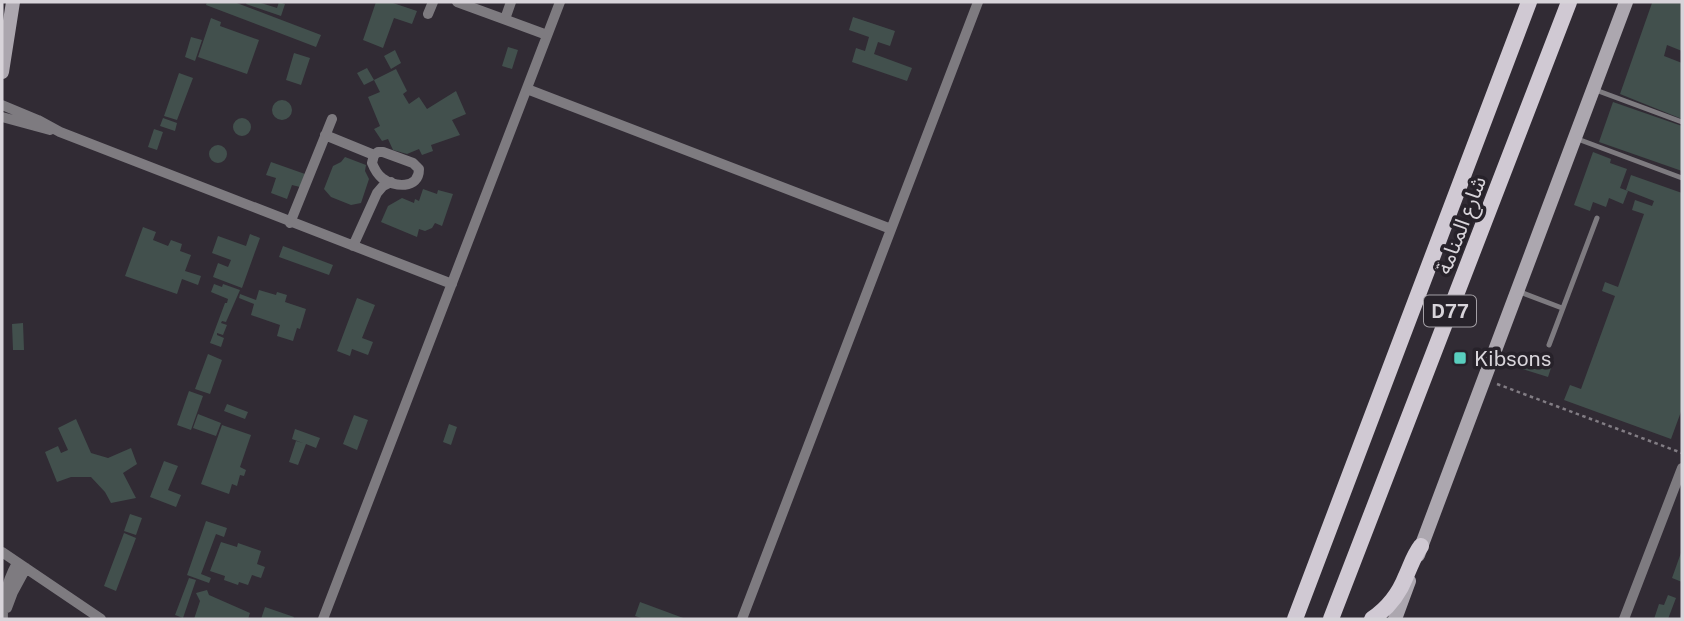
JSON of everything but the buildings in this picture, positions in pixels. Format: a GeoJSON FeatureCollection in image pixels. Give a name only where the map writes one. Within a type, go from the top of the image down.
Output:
{"type":"FeatureCollection","features":[{"type":"Feature","properties":{"kind":"main road","name":"شارع المنامة"},"geometry":{"type":"LineString","coordinates":[[1295,619],[1529,2]]}},
{"type":"Feature","properties":{"kind":"main road","name":"شارع المنامة"},"geometry":{"type":"LineString","coordinates":[[1331,619],[1569,2]]}},
{"type":"Feature","properties":{"kind":"main road"},"geometry":{"type":"LineString","coordinates":[[1371,619],[1395,597],[1421,546]]}},
{"type":"Feature","properties":{"kind":"street"},"geometry":{"type":"LineString","coordinates":[[2,72],[13,2]]}},
{"type":"Feature","properties":{"kind":"street"},"geometry":{"type":"LineString","coordinates":[[428,14],[433,2]]}},
{"type":"Feature","properties":{"kind":"street"},"geometry":{"type":"LineString","coordinates":[[457,2],[547,35]]}},
{"type":"Feature","properties":{"kind":"street"},"geometry":{"type":"LineString","coordinates":[[505,19],[511,2]]}},
{"type":"Feature","properties":{"kind":"street"},"geometry":{"type":"LineString","coordinates":[[323,619],[560,2]]}},
{"type":"Feature","properties":{"kind":"street"},"geometry":{"type":"LineString","coordinates":[[742,619],[978,2]]}},
{"type":"Feature","properties":{"kind":"street"},"geometry":{"type":"LineString","coordinates":[[1395,619],[1626,2]]}},
{"type":"Feature","properties":{"kind":"street"},"geometry":{"type":"LineString","coordinates":[[527,89],[891,229]]}},
{"type":"Feature","properties":{"kind":"street"},"geometry":{"type":"LineString","coordinates":[[2,105],[60,132],[452,284]]}},
{"type":"Feature","properties":{"kind":"street"},"geometry":{"type":"LineString","coordinates":[[2,117],[60,132]]}},
{"type":"Feature","properties":{"kind":"street"},"geometry":{"type":"LineString","coordinates":[[290,223],[332,119]]}},
{"type":"Feature","properties":{"kind":"street"},"geometry":{"type":"LineString","coordinates":[[325,135],[374,155],[383,152],[413,163],[419,174],[415,181],[408,184],[391,182],[381,177],[373,167],[374,155]]}},
{"type":"Feature","properties":{"kind":"street"},"geometry":{"type":"LineString","coordinates":[[353,246],[377,193],[391,182]]}},
{"type":"Feature","properties":{"kind":"street"},"geometry":{"type":"LineString","coordinates":[[1624,619],[1682,468]]}},
{"type":"Feature","properties":{"kind":"street"},"geometry":{"type":"LineString","coordinates":[[2,552],[101,619]]}},
{"type":"Feature","properties":{"kind":"street"},"geometry":{"type":"LineString","coordinates":[[4,619],[5,589],[9,577],[21,566]]}},
{"type":"Feature","properties":{"kind":"lane"},"geometry":{"type":"LineString","coordinates":[[1594,89],[1682,122]]}},
{"type":"Feature","properties":{"kind":"lane"},"geometry":{"type":"LineString","coordinates":[[1575,138],[1682,178]]}},
{"type":"Feature","properties":{"kind":"lane"},"geometry":{"type":"LineString","coordinates":[[1549,345],[1597,218]]}},
{"type":"Feature","properties":{"kind":"lane"},"geometry":{"type":"LineString","coordinates":[[1517,291],[1562,308]]}},
{"type":"Feature","properties":{"kind":"path"},"geometry":{"type":"LineString","coordinates":[[1484,379],[1682,453]]}},
{"type":"Feature","properties":{"kind":"place","name":"Kibsons"},"geometry":{"type":"Point","coordinates":[1460,358]}}]}
